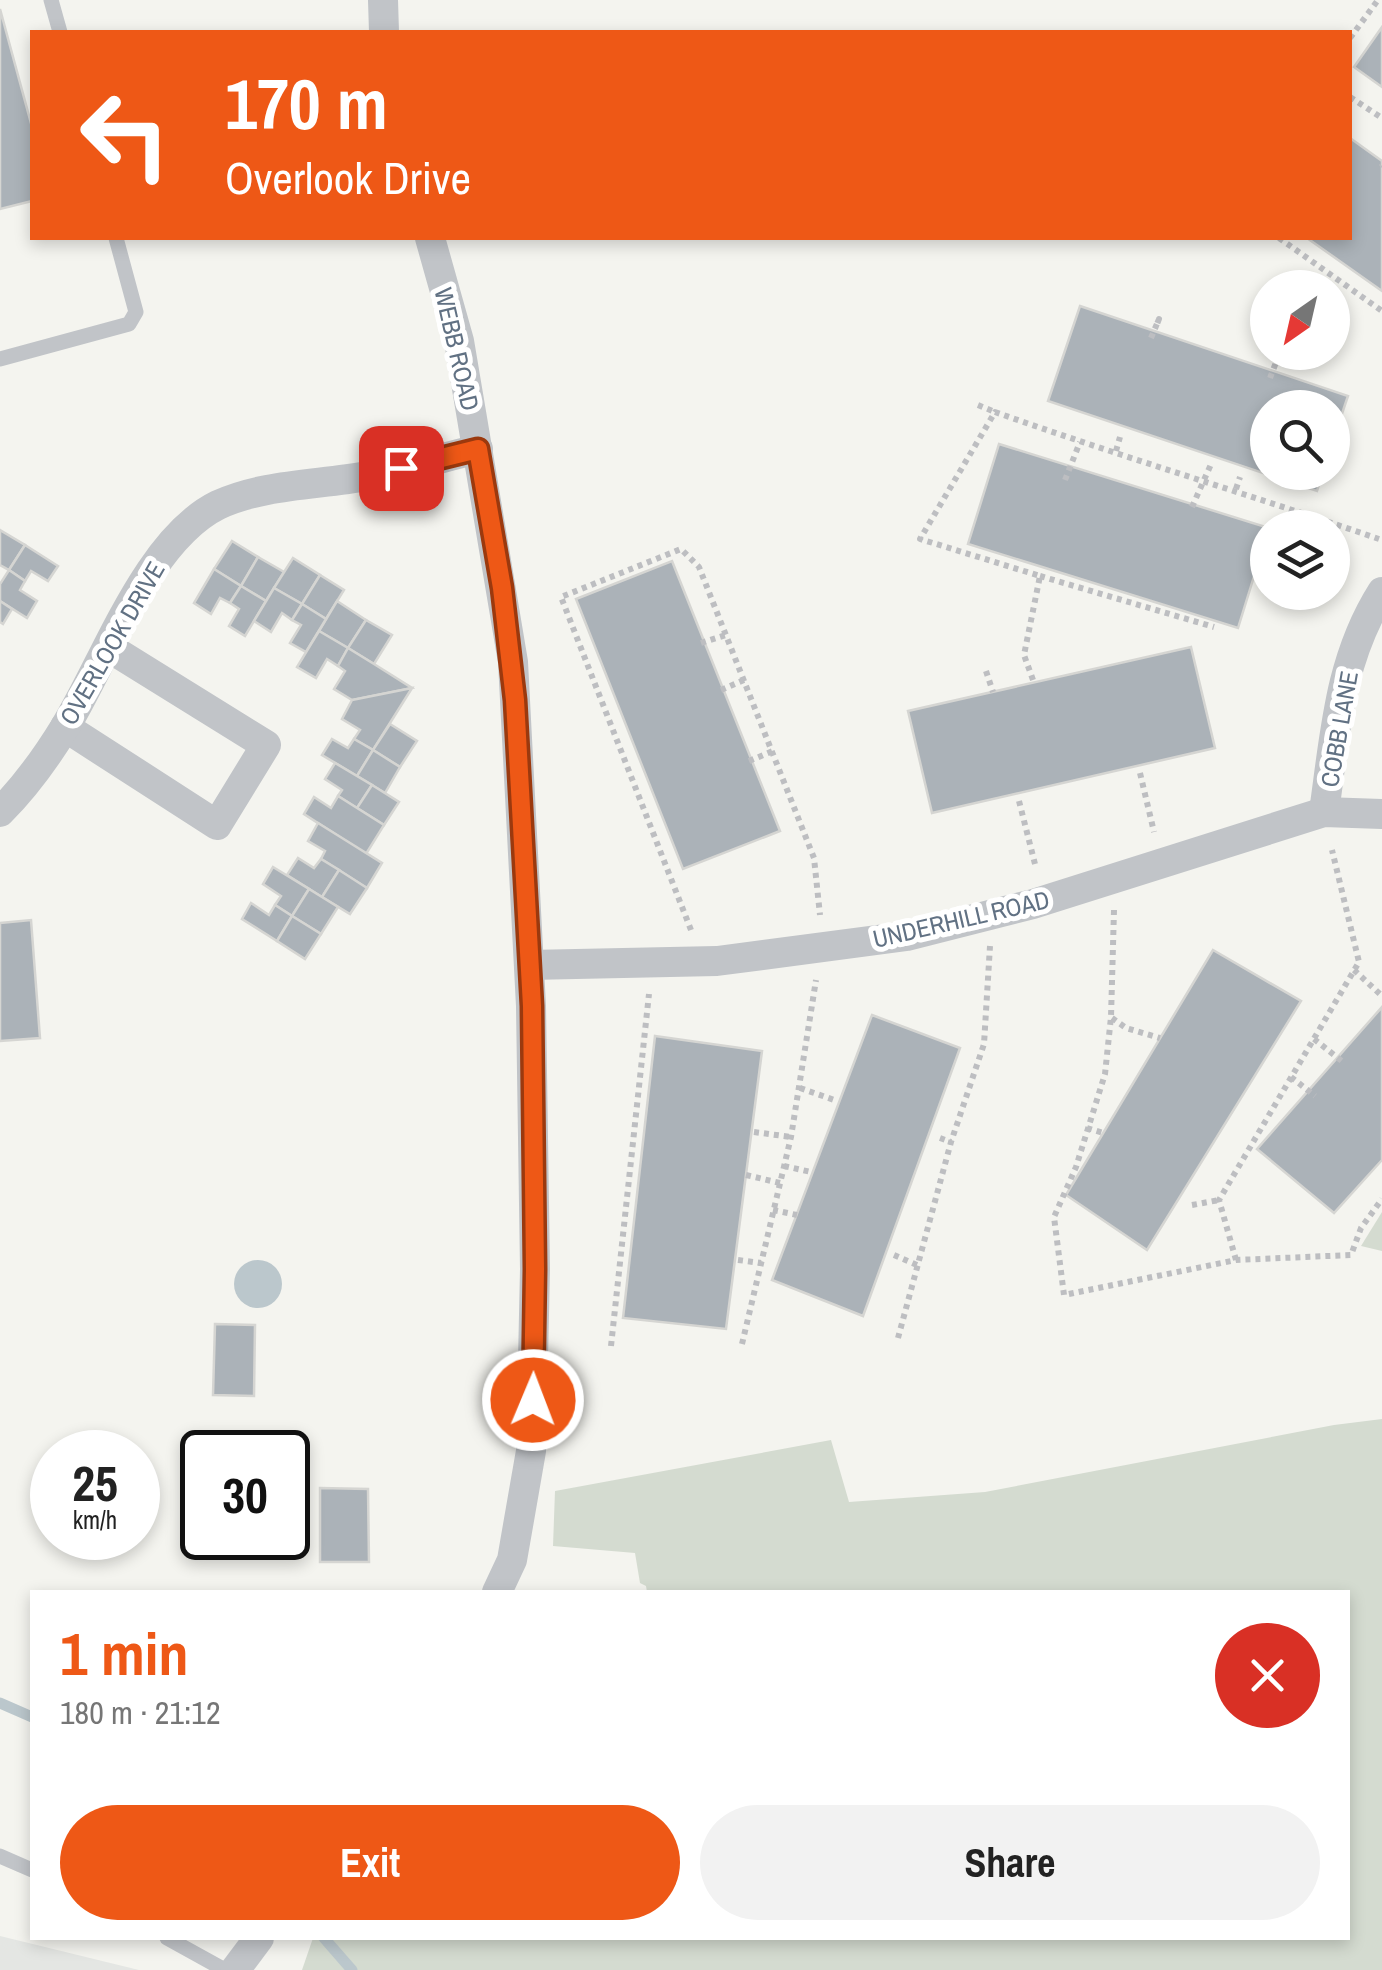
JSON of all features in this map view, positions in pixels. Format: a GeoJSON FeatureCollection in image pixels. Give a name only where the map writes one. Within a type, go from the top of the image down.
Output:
{"type":"FeatureCollection","features":[{"type":"Feature","properties":{"kind":"street"},"geometry":{"type":"LineString","coordinates":[[383,0],[384,30]]}},
{"type":"Feature","properties":{"kind":"street","name":"WEBB ROAD"},"geometry":{"type":"LineString","coordinates":[[431,240],[459,341],[512,662],[529,964],[535,1269],[532,1417],[521,1519],[512,1560],[499,1590]]}},
{"type":"Feature","properties":{"kind":"street","name":"OVERLOOK DRIVE"},"geometry":{"type":"LineString","coordinates":[[0,812],[24,787],[65,727],[140,590],[175,537],[216,506],[244,495],[367,476],[478,449]]}},
{"type":"Feature","properties":{"kind":"street","name":"COBB LANE"},"geometry":{"type":"LineString","coordinates":[[1324,812],[1342,685],[1368,614],[1382,592]]}},
{"type":"Feature","properties":{"kind":"street"},"geometry":{"type":"LineString","coordinates":[[65,727],[216,825],[266,745],[108,647]]}},
{"type":"Feature","properties":{"kind":"street","name":"UNDERHILL ROAD"},"geometry":{"type":"LineString","coordinates":[[529,964],[718,961],[907,936],[1033,904],[1324,812],[1382,814]]}},
{"type":"Feature","properties":{"kind":"street"},"geometry":{"type":"LineString","coordinates":[[235,1970],[258,1940]]}},
{"type":"Feature","properties":{"kind":"lane"},"geometry":{"type":"LineString","coordinates":[[51,0],[59,30]]}},
{"type":"Feature","properties":{"kind":"lane"},"geometry":{"type":"LineString","coordinates":[[0,359],[129,324],[136,312],[117,240]]}},
{"type":"Feature","properties":{"kind":"lane"},"geometry":{"type":"LineString","coordinates":[[0,1856],[30,1869]]}},
{"type":"Feature","properties":{"kind":"lane"},"geometry":{"type":"LineString","coordinates":[[171,1940],[225,1970]]}},
{"type":"Feature","properties":{"kind":"path"},"geometry":{"type":"LineString","coordinates":[[1352,35],[1378,0]]}},
{"type":"Feature","properties":{"kind":"path"},"geometry":{"type":"LineString","coordinates":[[1352,98],[1382,118]]}},
{"type":"Feature","properties":{"kind":"path"},"geometry":{"type":"LineString","coordinates":[[1283,240],[1382,311]]}},
{"type":"Feature","properties":{"kind":"path"},"geometry":{"type":"LineString","coordinates":[[1150,338],[1159,319],[1157,324]]}},
{"type":"Feature","properties":{"kind":"path"},"geometry":{"type":"LineString","coordinates":[[1270,378],[1273,370]]}},
{"type":"Feature","properties":{"kind":"path"},"geometry":{"type":"LineString","coordinates":[[978,405],[1378,539]]}},
{"type":"Feature","properties":{"kind":"path"},"geometry":{"type":"LineString","coordinates":[[994,412],[920,538],[1214,627]]}},
{"type":"Feature","properties":{"kind":"path"},"geometry":{"type":"LineString","coordinates":[[1116,451],[1120,437]]}},
{"type":"Feature","properties":{"kind":"path"},"geometry":{"type":"LineString","coordinates":[[1065,480],[1080,442]]}},
{"type":"Feature","properties":{"kind":"path"},"geometry":{"type":"LineString","coordinates":[[1192,507],[1212,462]]}},
{"type":"Feature","properties":{"kind":"path"},"geometry":{"type":"LineString","coordinates":[[1236,489],[1240,477]]}},
{"type":"Feature","properties":{"kind":"path"},"geometry":{"type":"LineString","coordinates":[[693,935],[561,597],[681,549],[699,566],[814,858],[821,923]]}},
{"type":"Feature","properties":{"kind":"path"},"geometry":{"type":"LineString","coordinates":[[1033,680],[1024,655],[1040,576]]}},
{"type":"Feature","properties":{"kind":"path"},"geometry":{"type":"LineString","coordinates":[[702,643],[726,635]]}},
{"type":"Feature","properties":{"kind":"path"},"geometry":{"type":"LineString","coordinates":[[986,671],[993,692]]}},
{"type":"Feature","properties":{"kind":"path"},"geometry":{"type":"LineString","coordinates":[[721,690],[744,680]]}},
{"type":"Feature","properties":{"kind":"path"},"geometry":{"type":"LineString","coordinates":[[596,684],[598,694]]}},
{"type":"Feature","properties":{"kind":"path"},"geometry":{"type":"LineString","coordinates":[[749,761],[773,751]]}},
{"type":"Feature","properties":{"kind":"path"},"geometry":{"type":"LineString","coordinates":[[1140,774],[1155,838]]}},
{"type":"Feature","properties":{"kind":"path"},"geometry":{"type":"LineString","coordinates":[[640,800],[645,810]]}},
{"type":"Feature","properties":{"kind":"path"},"geometry":{"type":"LineString","coordinates":[[1019,800],[1036,868]]}},
{"type":"Feature","properties":{"kind":"path"},"geometry":{"type":"LineString","coordinates":[[1236,1260],[1219,1200],[1359,962],[1332,850]]}},
{"type":"Feature","properties":{"kind":"path"},"geometry":{"type":"LineString","coordinates":[[1115,899],[1105,1074],[1076,1167],[1054,1216],[1064,1295],[1236,1260],[1351,1255],[1360,1228],[1382,1200]]}},
{"type":"Feature","properties":{"kind":"path"},"geometry":{"type":"LineString","coordinates":[[898,1338],[951,1142],[984,1044],[990,938]]}},
{"type":"Feature","properties":{"kind":"path"},"geometry":{"type":"LineString","coordinates":[[1354,970],[1382,996]]}},
{"type":"Feature","properties":{"kind":"path"},"geometry":{"type":"LineString","coordinates":[[742,1344],[791,1137],[816,980]]}},
{"type":"Feature","properties":{"kind":"path"},"geometry":{"type":"LineString","coordinates":[[611,1346],[650,987]]}},
{"type":"Feature","properties":{"kind":"path"},"geometry":{"type":"LineString","coordinates":[[1110,1017],[1126,1028],[1160,1038]]}},
{"type":"Feature","properties":{"kind":"path"},"geometry":{"type":"LineString","coordinates":[[1314,1039],[1343,1062]]}},
{"type":"Feature","properties":{"kind":"path"},"geometry":{"type":"LineString","coordinates":[[1291,1077],[1316,1096]]}},
{"type":"Feature","properties":{"kind":"path"},"geometry":{"type":"LineString","coordinates":[[800,1088],[837,1101]]}},
{"type":"Feature","properties":{"kind":"path"},"geometry":{"type":"LineString","coordinates":[[1087,1128],[1104,1133]]}},
{"type":"Feature","properties":{"kind":"path"},"geometry":{"type":"LineString","coordinates":[[754,1132],[791,1137]]}},
{"type":"Feature","properties":{"kind":"path"},"geometry":{"type":"LineString","coordinates":[[940,1138],[951,1142]]}},
{"type":"Feature","properties":{"kind":"path"},"geometry":{"type":"LineString","coordinates":[[784,1166],[810,1172]]}},
{"type":"Feature","properties":{"kind":"path"},"geometry":{"type":"LineString","coordinates":[[746,1175],[780,1184]]}},
{"type":"Feature","properties":{"kind":"path"},"geometry":{"type":"LineString","coordinates":[[1192,1206],[1219,1200]]}},
{"type":"Feature","properties":{"kind":"path"},"geometry":{"type":"LineString","coordinates":[[774,1210],[797,1214]]}},
{"type":"Feature","properties":{"kind":"path"},"geometry":{"type":"LineString","coordinates":[[894,1255],[917,1266]]}},
{"type":"Feature","properties":{"kind":"path"},"geometry":{"type":"LineString","coordinates":[[738,1260],[761,1263]]}},
{"type":"Feature","properties":{"kind":"shaded area"},"geometry":{"type":"Polygon","coordinates":[[[1382,1212],[1382,1251],[1361,1246],[1382,1212]]]}},
{"type":"Feature","properties":{"kind":"shaded area"},"geometry":{"type":"Polygon","coordinates":[[[258,1260],[275,1267],[282,1284],[275,1301],[258,1308],[241,1301],[234,1284],[241,1267],[258,1260]]]}},
{"type":"Feature","properties":{"kind":"shaded area"},"geometry":{"type":"Polygon","coordinates":[[[1382,1419],[1382,1970],[302,1970],[312,1940],[1350,1940],[1350,1590],[647,1590],[640,1583],[635,1553],[553,1546],[555,1491],[831,1440],[849,1502],[985,1492],[1382,1419]]]}},
{"type":"Feature","properties":{"kind":"shaded area"},"geometry":{"type":"Polygon","coordinates":[[[0,1936],[139,1970],[0,1970],[0,1936]]]}},
{"type":"Feature","properties":{"kind":"building"},"geometry":{"type":"Polygon","coordinates":[[[0,9],[30,120],[30,202],[0,209],[0,9]]]}},
{"type":"Feature","properties":{"kind":"building"},"geometry":{"type":"Polygon","coordinates":[[[1382,27],[1382,87],[1354,67],[1382,27]]]}},
{"type":"Feature","properties":{"kind":"building"},"geometry":{"type":"Polygon","coordinates":[[[1352,139],[1382,161],[1382,291],[1310,240],[1352,240],[1352,139]]]}},
{"type":"Feature","properties":{"kind":"building"},"geometry":{"type":"Polygon","coordinates":[[[1080,306],[1250,363],[1250,370],[1271,370],[1330,390],[1250,390],[1250,469],[1048,401],[1080,306]]]}},
{"type":"Feature","properties":{"kind":"building"},"geometry":{"type":"Polygon","coordinates":[[[999,444],[1250,522],[1250,589],[1238,628],[968,544],[999,444]]]}},
{"type":"Feature","properties":{"kind":"building"},"geometry":{"type":"Polygon","coordinates":[[[0,530],[25,545],[9,570],[0,565],[0,530]]]}},
{"type":"Feature","properties":{"kind":"building"},"geometry":{"type":"Polygon","coordinates":[[[232,541],[258,557],[241,586],[214,569],[232,541]]]}},
{"type":"Feature","properties":{"kind":"building"},"geometry":{"type":"Polygon","coordinates":[[[25,545],[58,566],[48,581],[31,571],[25,581],[9,570],[25,545]]]}},
{"type":"Feature","properties":{"kind":"building"},"geometry":{"type":"Polygon","coordinates":[[[258,557],[284,572],[266,601],[241,586],[258,557]]]}},
{"type":"Feature","properties":{"kind":"building"},"geometry":{"type":"Polygon","coordinates":[[[293,558],[320,575],[302,604],[274,588],[293,558]]]}},
{"type":"Feature","properties":{"kind":"building"},"geometry":{"type":"Polygon","coordinates":[[[672,561],[780,831],[683,869],[576,599],[672,561]]]}},
{"type":"Feature","properties":{"kind":"building"},"geometry":{"type":"Polygon","coordinates":[[[214,569],[241,586],[230,603],[220,598],[211,614],[194,603],[214,569]]]}},
{"type":"Feature","properties":{"kind":"building"},"geometry":{"type":"Polygon","coordinates":[[[9,570],[25,581],[20,590],[37,601],[27,618],[0,601],[0,584],[9,570]]]}},
{"type":"Feature","properties":{"kind":"building"},"geometry":{"type":"Polygon","coordinates":[[[320,575],[344,590],[326,619],[302,604],[320,575]]]}},
{"type":"Feature","properties":{"kind":"building"},"geometry":{"type":"Polygon","coordinates":[[[241,586],[266,601],[245,636],[229,626],[239,609],[230,603],[241,586]]]}},
{"type":"Feature","properties":{"kind":"building"},"geometry":{"type":"Polygon","coordinates":[[[274,588],[302,604],[292,620],[282,613],[271,632],[254,621],[274,588]]]}},
{"type":"Feature","properties":{"kind":"building"},"geometry":{"type":"Polygon","coordinates":[[[0,601],[12,609],[3,624],[0,622],[0,601]]]}},
{"type":"Feature","properties":{"kind":"building"},"geometry":{"type":"Polygon","coordinates":[[[337,601],[366,620],[348,648],[319,631],[337,601]]]}},
{"type":"Feature","properties":{"kind":"building"},"geometry":{"type":"Polygon","coordinates":[[[302,604],[326,619],[306,652],[290,643],[301,625],[292,620],[302,604]]]}},
{"type":"Feature","properties":{"kind":"building"},"geometry":{"type":"Polygon","coordinates":[[[366,620],[392,635],[374,664],[348,648],[366,620]]]}},
{"type":"Feature","properties":{"kind":"building"},"geometry":{"type":"Polygon","coordinates":[[[319,631],[348,648],[338,666],[327,659],[316,678],[297,667],[319,631]]]}},
{"type":"Feature","properties":{"kind":"building"},"geometry":{"type":"Polygon","coordinates":[[[1191,647],[1215,748],[932,813],[908,711],[1191,647]]]}},
{"type":"Feature","properties":{"kind":"building"},"geometry":{"type":"Polygon","coordinates":[[[348,648],[412,688],[352,700],[334,689],[345,671],[338,666],[348,648]]]}},
{"type":"Feature","properties":{"kind":"building"},"geometry":{"type":"Polygon","coordinates":[[[412,688],[373,750],[354,739],[360,730],[342,719],[352,700],[412,688]]]}},
{"type":"Feature","properties":{"kind":"building"},"geometry":{"type":"Polygon","coordinates":[[[390,724],[417,741],[400,767],[373,750],[390,724]]]}},
{"type":"Feature","properties":{"kind":"building"},"geometry":{"type":"Polygon","coordinates":[[[332,739],[348,748],[354,739],[373,750],[357,776],[322,755],[332,739]]]}},
{"type":"Feature","properties":{"kind":"building"},"geometry":{"type":"Polygon","coordinates":[[[373,750],[400,767],[385,793],[357,776],[373,750]]]}},
{"type":"Feature","properties":{"kind":"building"},"geometry":{"type":"Polygon","coordinates":[[[335,763],[372,785],[357,808],[338,796],[342,790],[325,779],[335,763]]]}},
{"type":"Feature","properties":{"kind":"building"},"geometry":{"type":"Polygon","coordinates":[[[372,785],[399,802],[384,825],[357,808],[372,785]]]}},
{"type":"Feature","properties":{"kind":"building"},"geometry":{"type":"Polygon","coordinates":[[[338,796],[384,825],[366,854],[304,814],[314,797],[331,808],[338,796]]]}},
{"type":"Feature","properties":{"kind":"building"},"geometry":{"type":"Polygon","coordinates":[[[318,823],[382,863],[367,888],[321,859],[325,851],[308,841],[318,823]]]}},
{"type":"Feature","properties":{"kind":"building"},"geometry":{"type":"Polygon","coordinates":[[[298,858],[314,868],[321,859],[339,870],[322,897],[287,875],[298,858]]]}},
{"type":"Feature","properties":{"kind":"building"},"geometry":{"type":"Polygon","coordinates":[[[273,867],[309,889],[292,916],[275,905],[281,896],[263,884],[273,867]]]}},
{"type":"Feature","properties":{"kind":"building"},"geometry":{"type":"Polygon","coordinates":[[[339,870],[367,888],[350,914],[322,897],[339,870]]]}},
{"type":"Feature","properties":{"kind":"building"},"geometry":{"type":"Polygon","coordinates":[[[309,889],[338,907],[321,934],[292,916],[309,889]]]}},
{"type":"Feature","properties":{"kind":"building"},"geometry":{"type":"Polygon","coordinates":[[[251,903],[269,915],[275,905],[292,916],[277,941],[242,919],[251,903]]]}},
{"type":"Feature","properties":{"kind":"building"},"geometry":{"type":"Polygon","coordinates":[[[292,916],[321,934],[305,959],[277,941],[292,916]]]}},
{"type":"Feature","properties":{"kind":"building"},"geometry":{"type":"Polygon","coordinates":[[[31,920],[40,1038],[0,1041],[0,923],[31,920]]]}},
{"type":"Feature","properties":{"kind":"building"},"geometry":{"type":"Polygon","coordinates":[[[1213,950],[1301,1001],[1147,1250],[1066,1195],[1213,950]]]}},
{"type":"Feature","properties":{"kind":"building"},"geometry":{"type":"Polygon","coordinates":[[[1382,1007],[1382,1160],[1334,1213],[1257,1149],[1382,1007]]]}},
{"type":"Feature","properties":{"kind":"building"},"geometry":{"type":"Polygon","coordinates":[[[872,1015],[960,1048],[863,1316],[772,1280],[872,1015]]]}},
{"type":"Feature","properties":{"kind":"building"},"geometry":{"type":"Polygon","coordinates":[[[655,1036],[762,1051],[726,1329],[623,1318],[655,1036]]]}},
{"type":"Feature","properties":{"kind":"building"},"geometry":{"type":"Polygon","coordinates":[[[215,1324],[255,1325],[254,1396],[213,1395],[215,1324]]]}},
{"type":"Feature","properties":{"kind":"building"},"geometry":{"type":"Polygon","coordinates":[[[320,1488],[368,1489],[369,1562],[320,1562],[320,1488]]]}},
{"type":"Feature","properties":{"kind":"waterway"},"geometry":{"type":"LineString","coordinates":[[0,1703],[30,1716]]}},
{"type":"Feature","properties":{"kind":"waterway"},"geometry":{"type":"LineString","coordinates":[[326,1940],[352,1970]]}},
{"type":"Feature","properties":{"kind":"route"},"geometry":{"type":"LineString","coordinates":[[401,468],[478,449],[502,588],[512,662],[532,1006],[533,1400]]}}]}
